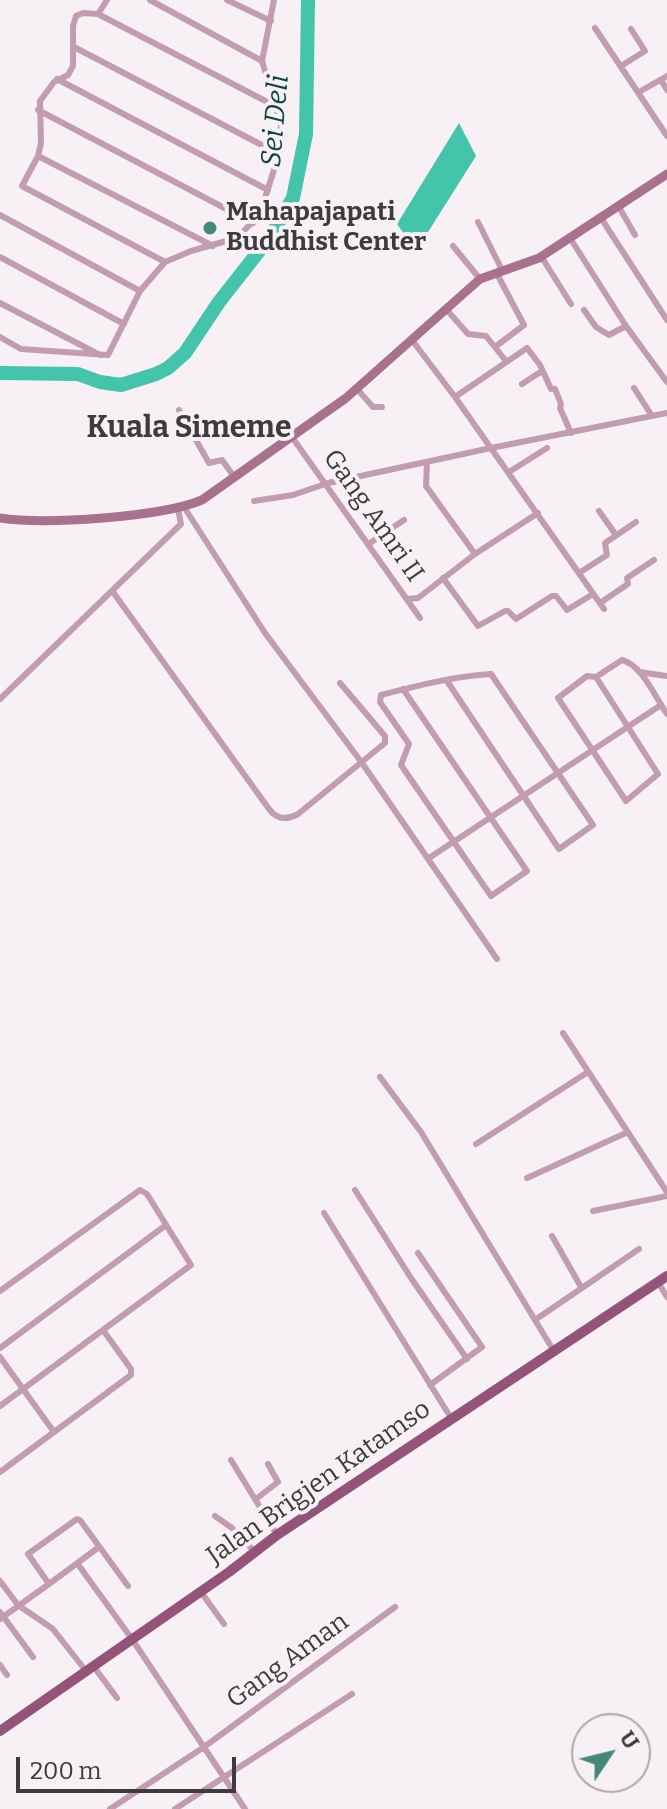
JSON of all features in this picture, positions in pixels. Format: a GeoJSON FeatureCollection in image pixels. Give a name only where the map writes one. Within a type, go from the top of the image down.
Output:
{"type":"FeatureCollection","features":[{"type":"Feature","properties":{"kind":"main road"},"geometry":{"type":"LineString","coordinates":[[0,518],[65,520],[181,508],[202,500],[357,389],[480,279],[523,266],[541,256],[667,174]]}},
{"type":"Feature","properties":{"kind":"main road","name":"Jalan Brigjen Katamso"},"geometry":{"type":"LineString","coordinates":[[0,1731],[201,1592],[277,1535],[662,1279]]}},
{"type":"Feature","properties":{"kind":"street"},"geometry":{"type":"LineString","coordinates":[[98,14],[107,0]]}},
{"type":"Feature","properties":{"kind":"street"},"geometry":{"type":"LineString","coordinates":[[150,0],[262,61]]}},
{"type":"Feature","properties":{"kind":"street"},"geometry":{"type":"LineString","coordinates":[[227,0],[271,21]]}},
{"type":"Feature","properties":{"kind":"street"},"geometry":{"type":"LineString","coordinates":[[0,337],[21,349],[103,357],[111,354],[140,291],[165,262],[237,238],[253,223],[260,214],[279,154],[281,125],[262,61],[274,0]]}},
{"type":"Feature","properties":{"kind":"street"},"geometry":{"type":"LineString","coordinates":[[165,262],[23,188],[22,183],[32,170],[41,143],[38,110],[41,98],[57,79],[71,71],[76,16],[98,14],[277,107]]}},
{"type":"Feature","properties":{"kind":"street"},"geometry":{"type":"LineString","coordinates":[[595,28],[667,136]]}},
{"type":"Feature","properties":{"kind":"street"},"geometry":{"type":"LineString","coordinates":[[621,66],[645,51],[631,29]]}},
{"type":"Feature","properties":{"kind":"street"},"geometry":{"type":"LineString","coordinates":[[74,47],[279,154]]}},
{"type":"Feature","properties":{"kind":"street"},"geometry":{"type":"LineString","coordinates":[[639,92],[664,78],[667,90]]}},
{"type":"Feature","properties":{"kind":"street"},"geometry":{"type":"LineString","coordinates":[[57,79],[268,190]]}},
{"type":"Feature","properties":{"kind":"street"},"geometry":{"type":"LineString","coordinates":[[38,110],[253,223]]}},
{"type":"Feature","properties":{"kind":"street"},"geometry":{"type":"LineString","coordinates":[[658,122],[667,117]]}},
{"type":"Feature","properties":{"kind":"street"},"geometry":{"type":"LineString","coordinates":[[38,156],[213,246]]}},
{"type":"Feature","properties":{"kind":"street"},"geometry":{"type":"LineString","coordinates":[[619,207],[635,235]]}},
{"type":"Feature","properties":{"kind":"street"},"geometry":{"type":"LineString","coordinates":[[0,215],[140,291]]}},
{"type":"Feature","properties":{"kind":"street"},"geometry":{"type":"LineString","coordinates":[[601,218],[667,320]]}},
{"type":"Feature","properties":{"kind":"street"},"geometry":{"type":"LineString","coordinates":[[478,222],[524,325],[495,347]]}},
{"type":"Feature","properties":{"kind":"street"},"geometry":{"type":"LineString","coordinates":[[570,238],[626,326],[667,382]]}},
{"type":"Feature","properties":{"kind":"street"},"geometry":{"type":"LineString","coordinates":[[453,246],[480,279]]}},
{"type":"Feature","properties":{"kind":"street"},"geometry":{"type":"LineString","coordinates":[[541,256],[571,304]]}},
{"type":"Feature","properties":{"kind":"street"},"geometry":{"type":"LineString","coordinates":[[0,257],[124,324]]}},
{"type":"Feature","properties":{"kind":"street"},"geometry":{"type":"LineString","coordinates":[[0,303],[103,357]]}},
{"type":"Feature","properties":{"kind":"street"},"geometry":{"type":"LineString","coordinates":[[446,309],[468,334],[484,334],[506,361]]}},
{"type":"Feature","properties":{"kind":"street"},"geometry":{"type":"LineString","coordinates":[[584,310],[596,327],[609,335],[626,326]]}},
{"type":"Feature","properties":{"kind":"street"},"geometry":{"type":"LineString","coordinates":[[412,340],[602,606],[628,584],[627,578],[654,560]]}},
{"type":"Feature","properties":{"kind":"street"},"geometry":{"type":"LineString","coordinates":[[455,397],[527,348],[532,351],[551,389],[555,389],[571,433]]}},
{"type":"Feature","properties":{"kind":"street"},"geometry":{"type":"LineString","coordinates":[[522,384],[542,371]]}},
{"type":"Feature","properties":{"kind":"street"},"geometry":{"type":"LineString","coordinates":[[634,388],[652,416]]}},
{"type":"Feature","properties":{"kind":"street"},"geometry":{"type":"LineString","coordinates":[[357,389],[374,407],[382,407]]}},
{"type":"Feature","properties":{"kind":"street"},"geometry":{"type":"LineString","coordinates":[[179,410],[209,463],[222,460],[235,478]]}},
{"type":"Feature","properties":{"kind":"street"},"geometry":{"type":"LineString","coordinates":[[254,501],[293,495],[328,483],[491,448],[667,413]]}},
{"type":"Feature","properties":{"kind":"street","name":"Gang Amri II"},"geometry":{"type":"LineString","coordinates":[[292,437],[328,483],[420,618]]}},
{"type":"Feature","properties":{"kind":"street"},"geometry":{"type":"LineString","coordinates":[[509,472],[547,448]]}},
{"type":"Feature","properties":{"kind":"street"},"geometry":{"type":"LineString","coordinates":[[427,462],[426,486],[475,554]]}},
{"type":"Feature","properties":{"kind":"street"},"geometry":{"type":"LineString","coordinates":[[0,699],[181,524],[181,508]]}},
{"type":"Feature","properties":{"kind":"street"},"geometry":{"type":"LineString","coordinates":[[181,508],[265,633],[362,763],[497,959]]}},
{"type":"Feature","properties":{"kind":"street"},"geometry":{"type":"LineString","coordinates":[[599,511],[616,535]]}},
{"type":"Feature","properties":{"kind":"street"},"geometry":{"type":"LineString","coordinates":[[407,599],[418,598],[475,554],[538,513]]}},
{"type":"Feature","properties":{"kind":"street"},"geometry":{"type":"LineString","coordinates":[[370,543],[404,520]]}},
{"type":"Feature","properties":{"kind":"street"},"geometry":{"type":"LineString","coordinates":[[579,573],[607,555],[604,544],[636,522]]}},
{"type":"Feature","properties":{"kind":"street"},"geometry":{"type":"LineString","coordinates":[[443,578],[478,626],[505,611],[516,619],[552,596],[556,596],[567,610],[593,594]]}},
{"type":"Feature","properties":{"kind":"street"},"geometry":{"type":"LineString","coordinates":[[113,592],[269,809],[278,817],[288,819],[298,814],[362,763],[386,739],[340,683]]}},
{"type":"Feature","properties":{"kind":"street"},"geometry":{"type":"LineString","coordinates":[[596,677],[658,774],[626,801],[558,697],[587,676],[596,677],[622,660],[629,662],[639,672],[667,714]]}},
{"type":"Feature","properties":{"kind":"street"},"geometry":{"type":"LineString","coordinates":[[639,672],[667,676]]}},
{"type":"Feature","properties":{"kind":"street"},"geometry":{"type":"LineString","coordinates":[[403,689],[527,871],[492,896],[488,895],[401,765],[409,744],[379,700],[381,695],[403,689],[447,681],[488,674],[495,677],[593,825],[559,849],[447,681]]}},
{"type":"Feature","properties":{"kind":"street"},"geometry":{"type":"LineString","coordinates":[[429,858],[661,705]]}},
{"type":"Feature","properties":{"kind":"street"},"geometry":{"type":"LineString","coordinates":[[563,1033],[667,1194],[593,1211]]}},
{"type":"Feature","properties":{"kind":"street"},"geometry":{"type":"LineString","coordinates":[[476,1144],[588,1072]]}},
{"type":"Feature","properties":{"kind":"street"},"geometry":{"type":"LineString","coordinates":[[380,1077],[421,1132],[555,1353]]}},
{"type":"Feature","properties":{"kind":"street"},"geometry":{"type":"LineString","coordinates":[[527,1178],[628,1132]]}},
{"type":"Feature","properties":{"kind":"street"},"geometry":{"type":"LineString","coordinates":[[355,1190],[467,1359]]}},
{"type":"Feature","properties":{"kind":"street"},"geometry":{"type":"LineString","coordinates":[[0,1291],[138,1191],[147,1194],[190,1266],[0,1406]]}},
{"type":"Feature","properties":{"kind":"street"},"geometry":{"type":"LineString","coordinates":[[324,1213],[451,1418]]}},
{"type":"Feature","properties":{"kind":"street"},"geometry":{"type":"LineString","coordinates":[[0,1348],[166,1225]]}},
{"type":"Feature","properties":{"kind":"street"},"geometry":{"type":"LineString","coordinates":[[552,1236],[581,1287]]}},
{"type":"Feature","properties":{"kind":"street"},"geometry":{"type":"LineString","coordinates":[[535,1320],[639,1249]]}},
{"type":"Feature","properties":{"kind":"street"},"geometry":{"type":"LineString","coordinates":[[418,1253],[482,1347],[430,1385]]}},
{"type":"Feature","properties":{"kind":"street"},"geometry":{"type":"LineString","coordinates":[[662,1279],[667,1297]]}},
{"type":"Feature","properties":{"kind":"street"},"geometry":{"type":"LineString","coordinates":[[0,1472],[132,1373],[103,1330]]}},
{"type":"Feature","properties":{"kind":"street"},"geometry":{"type":"LineString","coordinates":[[0,1357],[54,1432]]}},
{"type":"Feature","properties":{"kind":"street"},"geometry":{"type":"LineString","coordinates":[[231,1460],[277,1535]]}},
{"type":"Feature","properties":{"kind":"street"},"geometry":{"type":"LineString","coordinates":[[256,1499],[278,1482],[268,1464]]}},
{"type":"Feature","properties":{"kind":"street"},"geometry":{"type":"LineString","coordinates":[[215,1516],[232,1528],[255,1552]]}},
{"type":"Feature","properties":{"kind":"street"},"geometry":{"type":"LineString","coordinates":[[49,1584],[29,1552],[77,1519],[128,1586]]}},
{"type":"Feature","properties":{"kind":"street"},"geometry":{"type":"LineString","coordinates":[[33,1657],[1,1616],[99,1547]]}},
{"type":"Feature","properties":{"kind":"street"},"geometry":{"type":"LineString","coordinates":[[77,1563],[132,1639],[245,1809]]}},
{"type":"Feature","properties":{"kind":"street"},"geometry":{"type":"LineString","coordinates":[[0,1581],[18,1605],[53,1629],[117,1698]]}},
{"type":"Feature","properties":{"kind":"street"},"geometry":{"type":"LineString","coordinates":[[201,1592],[224,1624]]}},
{"type":"Feature","properties":{"kind":"street","name":"Gang Aman"},"geometry":{"type":"LineString","coordinates":[[110,1809],[204,1747],[395,1607]]}},
{"type":"Feature","properties":{"kind":"street"},"geometry":{"type":"LineString","coordinates":[[0,1665],[7,1675]]}},
{"type":"Feature","properties":{"kind":"street"},"geometry":{"type":"LineString","coordinates":[[175,1809],[352,1694]]}},
{"type":"Feature","properties":{"kind":"shaded area"},"geometry":{"type":"Polygon","coordinates":[[[459,123],[476,156],[416,251],[397,224],[459,123]]]}},
{"type":"Feature","properties":{"kind":"waterway","name":"Sei Deli"},"geometry":{"type":"LineString","coordinates":[[0,373],[78,374],[121,385],[156,374],[185,353],[219,302],[270,237],[293,198],[306,134],[308,0]]}},
{"type":"Feature","properties":{"kind":"place","name":"Mahapajapati Buddhist Center"},"geometry":{"type":"Point","coordinates":[210,228]}},
{"type":"Feature","properties":{"kind":"district","name":"Kuala Simeme"},"geometry":{"type":"Point","coordinates":[189,429]}}]}
